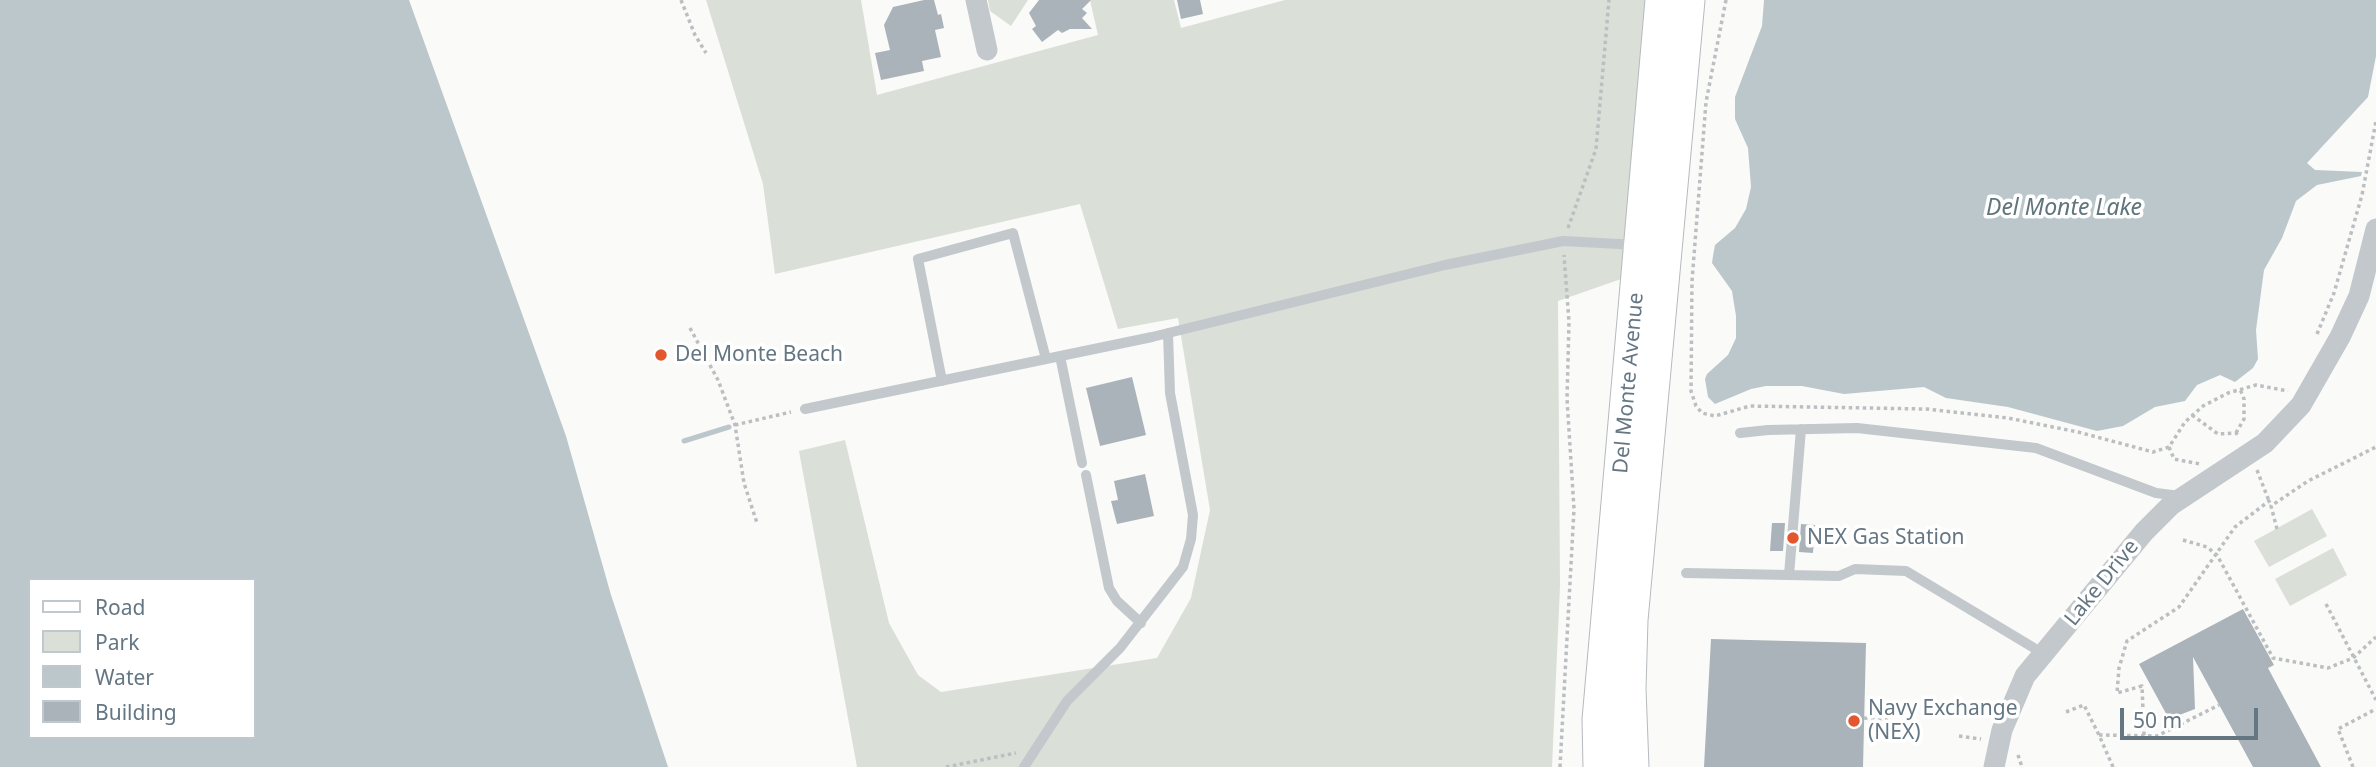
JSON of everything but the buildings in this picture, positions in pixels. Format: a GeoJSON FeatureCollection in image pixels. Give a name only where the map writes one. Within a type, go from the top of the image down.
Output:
{"type":"FeatureCollection","features":[{"type":"Feature","properties":{"kind":"main road","name":"Del Monte Avenue"},"geometry":{"type":"LineString","coordinates":[[1600,767],[1599,720],[1662,0]]}},
{"type":"Feature","properties":{"kind":"main road","name":"Del Monte Avenue"},"geometry":{"type":"LineString","coordinates":[[1632,767],[1629,689],[1631,620],[1688,0]]}},
{"type":"Feature","properties":{"kind":"street"},"geometry":{"type":"LineString","coordinates":[[976,0],[987,50]]}},
{"type":"Feature","properties":{"kind":"street","name":"Lake Drive"},"geometry":{"type":"LineString","coordinates":[[1994,767],[2002,730],[2025,676],[2144,532],[2183,497],[2265,443],[2301,405],[2340,337],[2358,296],[2376,229]]}},
{"type":"Feature","properties":{"kind":"lane"},"geometry":{"type":"LineString","coordinates":[[942,381],[918,259],[1013,233],[1046,359]]}},
{"type":"Feature","properties":{"kind":"lane"},"geometry":{"type":"LineString","coordinates":[[805,409],[1168,333],[1445,265],[1563,241],[1641,245]]}},
{"type":"Feature","properties":{"kind":"lane"},"geometry":{"type":"LineString","coordinates":[[1024,767],[1067,701],[1141,623],[1183,567],[1191,538],[1192,515],[1170,393],[1168,333]]}},
{"type":"Feature","properties":{"kind":"lane"},"geometry":{"type":"LineString","coordinates":[[1060,356],[1082,463]]}},
{"type":"Feature","properties":{"kind":"lane"},"geometry":{"type":"LineString","coordinates":[[1740,433],[1857,428],[2036,448],[2156,493],[2183,497]]}},
{"type":"Feature","properties":{"kind":"lane"},"geometry":{"type":"LineString","coordinates":[[1789,575],[1801,429]]}},
{"type":"Feature","properties":{"kind":"lane"},"geometry":{"type":"LineString","coordinates":[[1086,475],[1109,587],[1117,601],[1141,623]]}},
{"type":"Feature","properties":{"kind":"lane"},"geometry":{"type":"LineString","coordinates":[[1686,573],[1839,576],[1855,569],[1906,572],[2044,654]]}},
{"type":"Feature","properties":{"kind":"path"},"geometry":{"type":"LineString","coordinates":[[681,0],[695,35],[706,53]]}},
{"type":"Feature","properties":{"kind":"path"},"geometry":{"type":"LineString","coordinates":[[1560,767],[1574,509],[1563,241],[1596,149],[1609,0]]}},
{"type":"Feature","properties":{"kind":"path"},"geometry":{"type":"LineString","coordinates":[[1727,0],[1706,102],[1692,281],[1691,391],[1696,406],[1702,413],[1715,416],[1759,406],[1926,409],[2066,429],[2152,452],[2169,447],[2192,415],[2203,406],[2240,389],[2256,385],[2287,392],[2293,381]]}},
{"type":"Feature","properties":{"kind":"path"},"geometry":{"type":"LineString","coordinates":[[2316,336],[2334,293],[2362,195],[2376,121]]}},
{"type":"Feature","properties":{"kind":"path"},"geometry":{"type":"LineString","coordinates":[[690,328],[718,380],[735,425],[744,483],[757,523]]}},
{"type":"Feature","properties":{"kind":"path"},"geometry":{"type":"LineString","coordinates":[[2236,433],[2244,419],[2244,398],[2240,389]]}},
{"type":"Feature","properties":{"kind":"path"},"geometry":{"type":"LineString","coordinates":[[735,425],[805,409]]}},
{"type":"Feature","properties":{"kind":"path"},"geometry":{"type":"LineString","coordinates":[[2192,415],[2218,434],[2236,433]]}},
{"type":"Feature","properties":{"kind":"path"},"geometry":{"type":"LineString","coordinates":[[2236,433],[2242,442]]}},
{"type":"Feature","properties":{"kind":"path"},"geometry":{"type":"LineString","coordinates":[[2144,735],[2142,686],[2117,693],[2119,668],[2127,641],[2179,607],[2235,527],[2308,481],[2376,447]]}},
{"type":"Feature","properties":{"kind":"path"},"geometry":{"type":"LineString","coordinates":[[2255,463],[2277,529]]}},
{"type":"Feature","properties":{"kind":"path"},"geometry":{"type":"LineString","coordinates":[[2183,540],[2207,547],[2215,553],[2273,658],[2328,668],[2353,658],[2376,637]]}},
{"type":"Feature","properties":{"kind":"path"},"geometry":{"type":"LineString","coordinates":[[2326,604],[2376,700]]}},
{"type":"Feature","properties":{"kind":"path"},"geometry":{"type":"LineString","coordinates":[[2066,712],[2084,705],[2113,767]]}},
{"type":"Feature","properties":{"kind":"path"},"geometry":{"type":"LineString","coordinates":[[2099,735],[2157,736],[2219,705]]}},
{"type":"Feature","properties":{"kind":"path"},"geometry":{"type":"LineString","coordinates":[[2350,766],[2338,729],[2376,709]]}},
{"type":"Feature","properties":{"kind":"path"},"geometry":{"type":"LineString","coordinates":[[1864,718],[1888,720]]}},
{"type":"Feature","properties":{"kind":"path"},"geometry":{"type":"LineString","coordinates":[[1978,739],[1980,732]]}},
{"type":"Feature","properties":{"kind":"path"},"geometry":{"type":"LineString","coordinates":[[1959,736],[1986,740]]}},
{"type":"Feature","properties":{"kind":"path"},"geometry":{"type":"LineString","coordinates":[[946,767],[1034,750]]}},
{"type":"Feature","properties":{"kind":"path"},"geometry":{"type":"LineString","coordinates":[[2018,750],[2022,767]]}},
{"type":"Feature","properties":{"kind":"green space"},"geometry":{"type":"Polygon","coordinates":[[[706,0],[861,0],[877,95],[1098,35],[1090,0],[1174,0],[1181,28],[1285,0],[1650,0],[1624,278],[1558,301],[1560,586],[1552,767],[857,767],[799,451],[845,440],[889,623],[918,675],[941,692],[1157,658],[1191,598],[1210,510],[1178,318],[1118,329],[1080,204],[775,274],[763,184],[706,0]]]}},
{"type":"Feature","properties":{"kind":"green space"},"geometry":{"type":"Polygon","coordinates":[[[988,0],[1028,0],[1011,26],[990,11],[988,0]]]}},
{"type":"Feature","properties":{"kind":"green space"},"geometry":{"type":"Polygon","coordinates":[[[2312,509],[2327,536],[2269,567],[2254,541],[2312,509]]]}},
{"type":"Feature","properties":{"kind":"green space"},"geometry":{"type":"Polygon","coordinates":[[[2333,548],[2347,575],[2290,606],[2275,579],[2333,548]]]}},
{"type":"Feature","properties":{"kind":"water"},"geometry":{"type":"Polygon","coordinates":[[[0,0],[409,0],[566,436],[611,595],[668,767],[0,767],[0,0]]]}},
{"type":"Feature","properties":{"kind":"water","name":"Del Monte Lake"},"geometry":{"type":"Polygon","coordinates":[[[1764,0],[2376,0],[2376,56],[2368,97],[2307,163],[2315,170],[2362,172],[2361,176],[2317,185],[2296,201],[2282,238],[2264,270],[2256,330],[2258,359],[2253,368],[2235,382],[2220,375],[2197,385],[2185,401],[2155,407],[2123,426],[2097,431],[2008,407],[1946,398],[1924,387],[1844,394],[1802,386],[1766,386],[1751,389],[1715,404],[1708,397],[1705,379],[1728,355],[1736,338],[1736,316],[1732,291],[1712,263],[1715,245],[1735,228],[1746,209],[1751,187],[1748,148],[1735,119],[1735,97],[1762,26],[1764,0]]]}},
{"type":"Feature","properties":{"kind":"waterway"},"geometry":{"type":"LineString","coordinates":[[684,441],[729,427]]}},
{"type":"Feature","properties":{"kind":"place","name":"Del Monte Beach"},"geometry":{"type":"Point","coordinates":[661,355]}},
{"type":"Feature","properties":{"kind":"place","name":"NEX Gas Station"},"geometry":{"type":"Point","coordinates":[1793,538]}},
{"type":"Feature","properties":{"kind":"place","name":"Navy Exchange (NEX)"},"geometry":{"type":"Point","coordinates":[1854,721]}}]}
